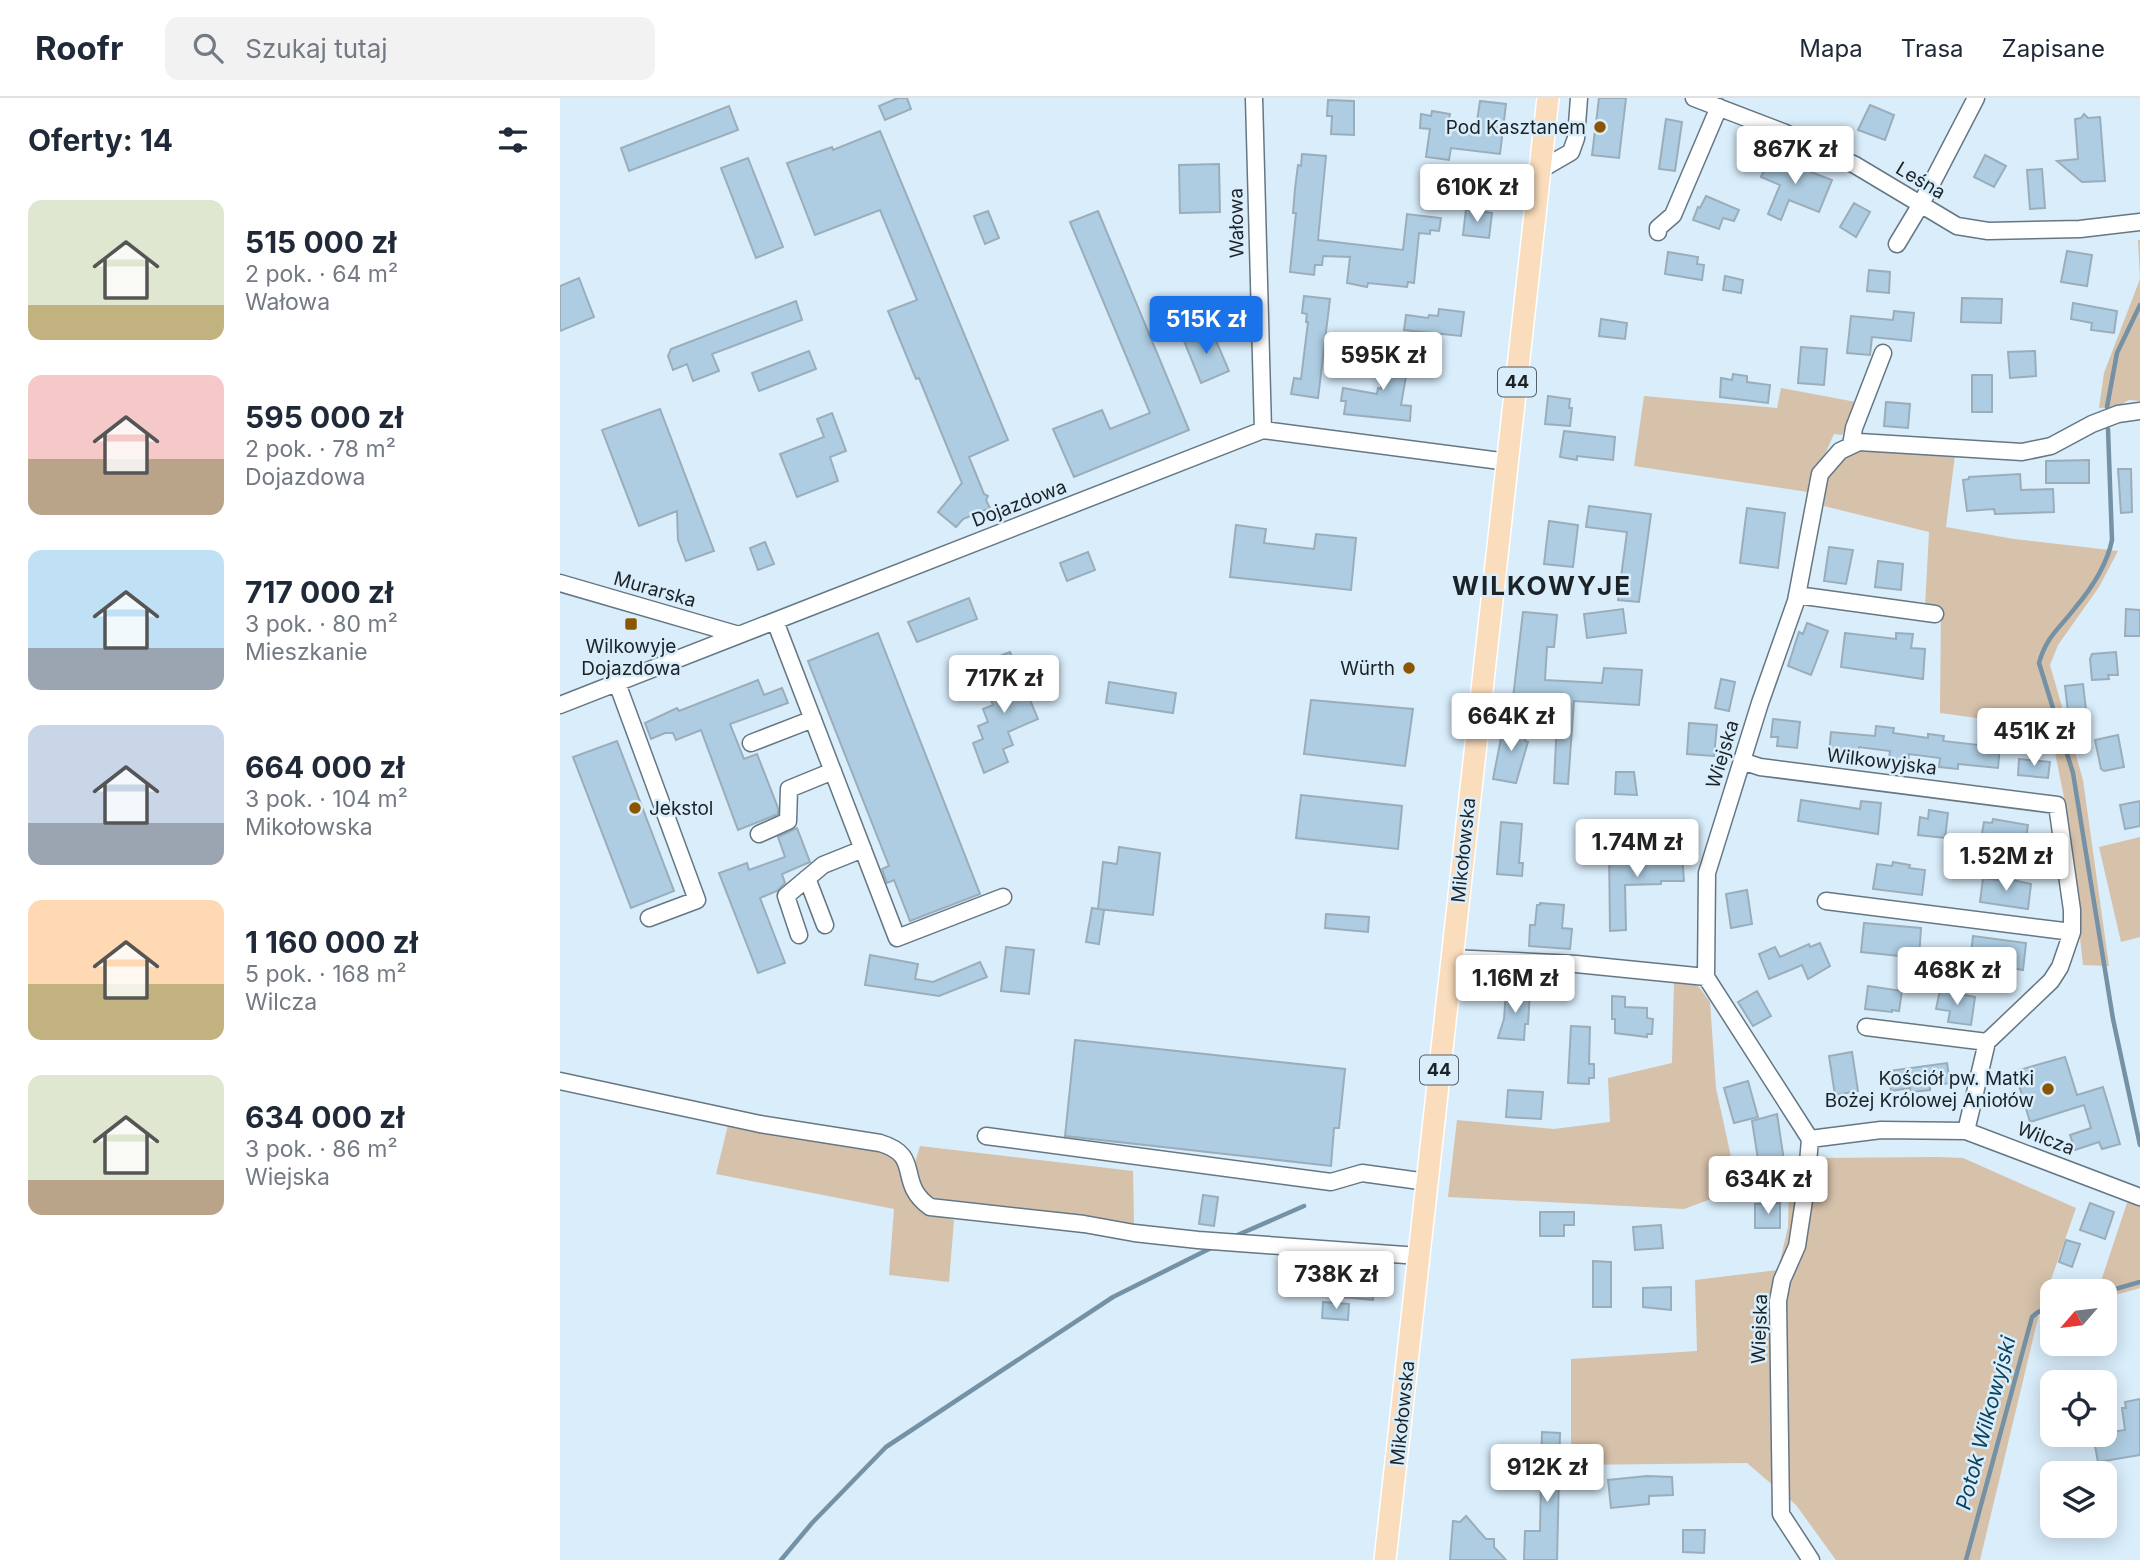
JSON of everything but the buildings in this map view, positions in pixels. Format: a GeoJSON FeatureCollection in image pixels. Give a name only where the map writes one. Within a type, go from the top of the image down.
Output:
{"type":"FeatureCollection","features":[{"type":"Feature","properties":{"kind":"main road","name":"Mikołowska"},"geometry":{"type":"LineString","coordinates":[[1385,1560],[1548,98]]}},
{"type":"Feature","properties":{"kind":"street","name":"Wałowa"},"geometry":{"type":"LineString","coordinates":[[1254,98],[1263,430]]}},
{"type":"Feature","properties":{"kind":"street"},"geometry":{"type":"LineString","coordinates":[[1540,170],[1571,152],[1576,138],[1579,98]]}},
{"type":"Feature","properties":{"kind":"street","name":"Leśna"},"geometry":{"type":"LineString","coordinates":[[1694,98],[1783,132],[1856,165],[1957,226],[1988,231],[2080,229],[2139,222]]}},
{"type":"Feature","properties":{"kind":"street"},"geometry":{"type":"LineString","coordinates":[[1897,244],[1976,98]]}},
{"type":"Feature","properties":{"kind":"street"},"geometry":{"type":"LineString","coordinates":[[1658,232],[1658,228],[1673,215],[1719,107]]}},
{"type":"Feature","properties":{"kind":"street"},"geometry":{"type":"LineString","coordinates":[[1851,445],[1854,428],[1883,353]]}},
{"type":"Feature","properties":{"kind":"street"},"geometry":{"type":"LineString","coordinates":[[1851,445],[1859,442],[2022,452],[2051,446],[2119,414],[2140,411]]}},
{"type":"Feature","properties":{"kind":"street","name":"Dojazdowa"},"geometry":{"type":"LineString","coordinates":[[560,705],[1263,430],[1508,462]]}},
{"type":"Feature","properties":{"kind":"street","name":"Wiejska"},"geometry":{"type":"LineString","coordinates":[[1706,977],[1707,873],[1797,595],[1820,474],[1840,451],[1851,445]]}},
{"type":"Feature","properties":{"kind":"street","name":"Murarska"},"geometry":{"type":"LineString","coordinates":[[560,583],[739,635]]}},
{"type":"Feature","properties":{"kind":"street"},"geometry":{"type":"LineString","coordinates":[[1797,595],[1935,614]]}},
{"type":"Feature","properties":{"kind":"street"},"geometry":{"type":"LineString","coordinates":[[775,621],[897,939],[1003,897]]}},
{"type":"Feature","properties":{"kind":"street"},"geometry":{"type":"LineString","coordinates":[[617,683],[697,900],[649,918]]}},
{"type":"Feature","properties":{"kind":"street"},"geometry":{"type":"LineString","coordinates":[[751,743],[813,719]]}},
{"type":"Feature","properties":{"kind":"street","name":"Wilkowyjska"},"geometry":{"type":"LineString","coordinates":[[1742,761],[1760,767],[2057,804],[2073,910],[2072,932],[2060,967],[2051,981],[1987,1042]]}},
{"type":"Feature","properties":{"kind":"street"},"geometry":{"type":"LineString","coordinates":[[759,834],[789,821],[789,789],[833,771]]}},
{"type":"Feature","properties":{"kind":"street"},"geometry":{"type":"LineString","coordinates":[[799,935],[786,896],[823,865],[863,849]]}},
{"type":"Feature","properties":{"kind":"street"},"geometry":{"type":"LineString","coordinates":[[807,878],[825,925]]}},
{"type":"Feature","properties":{"kind":"street"},"geometry":{"type":"LineString","coordinates":[[1826,901],[2072,932]]}},
{"type":"Feature","properties":{"kind":"street"},"geometry":{"type":"LineString","coordinates":[[1451,958],[1576,964],[1706,977],[1810,1139]]}},
{"type":"Feature","properties":{"kind":"street"},"geometry":{"type":"LineString","coordinates":[[1866,1027],[1987,1042],[1966,1131]]}},
{"type":"Feature","properties":{"kind":"street"},"geometry":{"type":"LineString","coordinates":[[560,1081],[761,1124],[896,1147],[906,1161],[912,1189],[920,1200],[930,1207],[1073,1222],[1134,1233],[1419,1256]]}},
{"type":"Feature","properties":{"kind":"street","name":"Wilcza"},"geometry":{"type":"LineString","coordinates":[[1810,1139],[1881,1130],[1966,1131],[2140,1197]]}},
{"type":"Feature","properties":{"kind":"street"},"geometry":{"type":"LineString","coordinates":[[986,1136],[1331,1182],[1362,1173],[1427,1182]]}},
{"type":"Feature","properties":{"kind":"street","name":"Wiejska"},"geometry":{"type":"LineString","coordinates":[[1810,1139],[1797,1246],[1782,1280],[1778,1301],[1781,1514],[1811,1560]]}},
{"type":"Feature","properties":{"kind":"shaded area"},"geometry":{"type":"Polygon","coordinates":[[[2138,240],[2140,240],[2140,279],[2138,240]]]}},
{"type":"Feature","properties":{"kind":"shaded area"},"geometry":{"type":"Polygon","coordinates":[[[2140,279],[2140,401],[2129,400],[2116,407],[2099,408],[2104,373],[2140,279]]]}},
{"type":"Feature","properties":{"kind":"shaded area"},"geometry":{"type":"Polygon","coordinates":[[[1781,388],[1856,402],[1842,435],[1834,434],[1808,492],[1634,466],[1644,396],[1777,408],[1781,388]]]}},
{"type":"Feature","properties":{"kind":"shaded area"},"geometry":{"type":"Polygon","coordinates":[[[1859,447],[1955,455],[1946,527],[2014,539],[2118,551],[2099,587],[2058,645],[2050,665],[2083,780],[2109,966],[2083,965],[2065,802],[2050,728],[1940,713],[1941,608],[1925,607],[1929,532],[1824,506],[1831,471],[1859,447]]]}},
{"type":"Feature","properties":{"kind":"shaded area"},"geometry":{"type":"Polygon","coordinates":[[[2140,837],[2140,937],[2121,942],[2099,847],[2140,837]]]}},
{"type":"Feature","properties":{"kind":"shaded area"},"geometry":{"type":"Polygon","coordinates":[[[1674,981],[1699,987],[1710,1002],[1716,1088],[1738,1189],[1684,1209],[1448,1197],[1457,1120],[1554,1129],[1610,1122],[1608,1078],[1672,1063],[1674,981]]]}},
{"type":"Feature","properties":{"kind":"shaded area"},"geometry":{"type":"Polygon","coordinates":[[[728,1125],[885,1149],[900,1164],[929,1213],[954,1220],[949,1282],[889,1275],[894,1209],[716,1174],[728,1125]]]}},
{"type":"Feature","properties":{"kind":"shaded area"},"geometry":{"type":"Polygon","coordinates":[[[920,1146],[1133,1171],[1134,1224],[928,1197],[913,1169],[920,1146]]]}},
{"type":"Feature","properties":{"kind":"shaded area"},"geometry":{"type":"Polygon","coordinates":[[[1820,1158],[1963,1158],[2076,1208],[2051,1279],[2040,1279],[2040,1311],[1980,1560],[1836,1560],[1796,1505],[1747,1463],[1571,1465],[1571,1359],[1697,1351],[1695,1280],[1778,1270],[1788,1227],[1789,1185],[1820,1158]]]}},
{"type":"Feature","properties":{"kind":"shaded area"},"geometry":{"type":"Polygon","coordinates":[[[2128,1200],[2140,1204],[2140,1288],[2118,1294],[2118,1279],[2102,1279],[2128,1200]]]}},
{"type":"Feature","properties":{"kind":"waterway","name":"Potok Wilkowyjski"},"geometry":{"type":"LineString","coordinates":[[2107,407],[2117,353],[2140,305]]}},
{"type":"Feature","properties":{"kind":"waterway","name":"Potok Wilkowyjski"},"geometry":{"type":"LineString","coordinates":[[2108,429],[2112,540],[2110,549],[2092,585],[2049,640],[2039,663],[2073,773],[2113,1019],[2140,1145]]}},
{"type":"Feature","properties":{"kind":"waterway"},"geometry":{"type":"LineString","coordinates":[[1233,1237],[1304,1206]]}},
{"type":"Feature","properties":{"kind":"waterway"},"geometry":{"type":"LineString","coordinates":[[781,1560],[812,1523],[886,1447],[1113,1297],[1213,1247]]}},
{"type":"Feature","properties":{"kind":"waterway","name":"Potok Wilkowyjski"},"geometry":{"type":"LineString","coordinates":[[2118,1288],[2140,1282]]}},
{"type":"Feature","properties":{"kind":"waterway","name":"Potok Wilkowyjski"},"geometry":{"type":"LineString","coordinates":[[1966,1560],[2032,1317],[2040,1311]]}},
{"type":"Feature","properties":{"kind":"place","name":"Pod Kasztanem"},"geometry":{"type":"Point","coordinates":[1600,127]}},
{"type":"Feature","properties":{"kind":"place","name":"Wilkowyje Dojazdowa"},"geometry":{"type":"Point","coordinates":[631,624]}},
{"type":"Feature","properties":{"kind":"place","name":"Würth"},"geometry":{"type":"Point","coordinates":[1409,668]}},
{"type":"Feature","properties":{"kind":"place","name":"Jekstol"},"geometry":{"type":"Point","coordinates":[635,808]}},
{"type":"Feature","properties":{"kind":"place","name":"Kościół pw. Matki Bożej Królowej Aniołów"},"geometry":{"type":"Point","coordinates":[2048,1089]}},
{"type":"Feature","properties":{"kind":"district","name":"WILKOWYJE"},"geometry":{"type":"Point","coordinates":[1542,586]}}]}
